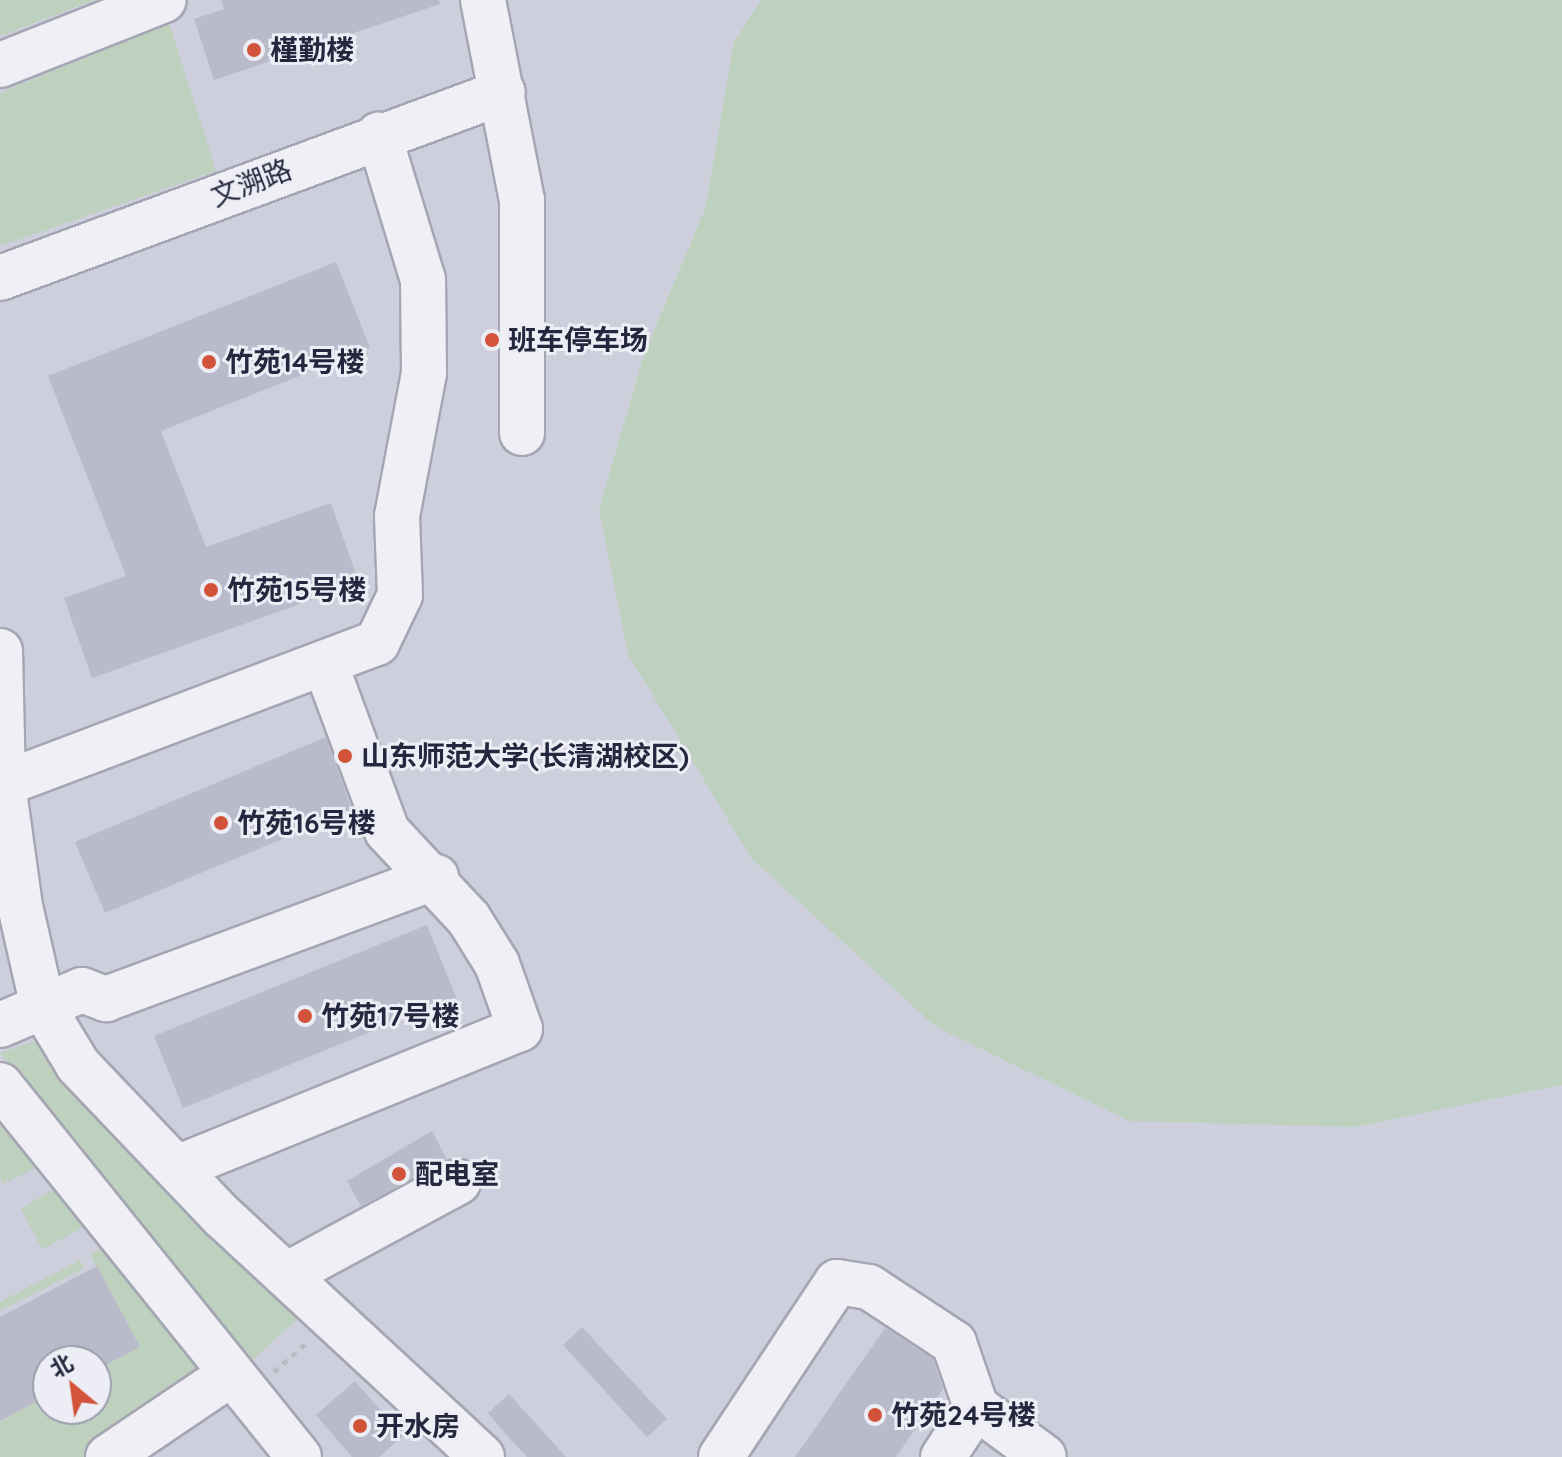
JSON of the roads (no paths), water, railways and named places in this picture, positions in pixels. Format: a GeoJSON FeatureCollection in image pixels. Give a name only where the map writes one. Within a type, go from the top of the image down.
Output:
{"type":"FeatureCollection","features":[{"type":"Feature","properties":{"kind":"street"},"geometry":{"type":"LineString","coordinates":[[0,65],[164,0]]}},
{"type":"Feature","properties":{"kind":"street"},"geometry":{"type":"LineString","coordinates":[[483,0],[522,200],[522,433]]}},
{"type":"Feature","properties":{"kind":"street","name":"文溯路"},"geometry":{"type":"LineString","coordinates":[[0,278],[379,135],[503,92]]}},
{"type":"Feature","properties":{"kind":"street"},"geometry":{"type":"LineString","coordinates":[[3,784],[377,643],[400,595],[397,516],[424,373],[423,280],[379,135]]}},
{"type":"Feature","properties":{"kind":"street"},"geometry":{"type":"LineString","coordinates":[[0,651],[3,784],[43,1007],[78,1065],[177,1168],[332,1319],[482,1457]]}},
{"type":"Feature","properties":{"kind":"street"},"geometry":{"type":"LineString","coordinates":[[177,1168],[520,1029],[497,964],[436,877],[407,858],[387,831],[325,663]]}},
{"type":"Feature","properties":{"kind":"street"},"geometry":{"type":"LineString","coordinates":[[0,1025],[82,990],[106,999],[436,877]]}},
{"type":"Feature","properties":{"kind":"street"},"geometry":{"type":"LineString","coordinates":[[0,1085],[238,1386],[299,1457]]}},
{"type":"Feature","properties":{"kind":"street"},"geometry":{"type":"LineString","coordinates":[[286,1275],[458,1182]]}},
{"type":"Feature","properties":{"kind":"street"},"geometry":{"type":"LineString","coordinates":[[721,1457],[837,1282],[869,1287],[954,1343],[976,1407],[1044,1457]]}},
{"type":"Feature","properties":{"kind":"street"},"geometry":{"type":"LineString","coordinates":[[108,1457],[238,1386]]}},
{"type":"Feature","properties":{"kind":"street"},"geometry":{"type":"LineString","coordinates":[[943,1457],[976,1407]]}},
{"type":"Feature","properties":{"kind":"place","name":"槿勤楼"},"geometry":{"type":"Point","coordinates":[254,50]}},
{"type":"Feature","properties":{"kind":"place","name":"班车停车场"},"geometry":{"type":"Point","coordinates":[492,340]}},
{"type":"Feature","properties":{"kind":"place","name":"竹苑14号楼"},"geometry":{"type":"Point","coordinates":[209,362]}},
{"type":"Feature","properties":{"kind":"place","name":"竹苑15号楼"},"geometry":{"type":"Point","coordinates":[211,590]}},
{"type":"Feature","properties":{"kind":"place","name":"山东师范大学(长清湖校区)"},"geometry":{"type":"Point","coordinates":[345,756]}},
{"type":"Feature","properties":{"kind":"place","name":"竹苑16号楼"},"geometry":{"type":"Point","coordinates":[221,823]}},
{"type":"Feature","properties":{"kind":"place","name":"竹苑17号楼"},"geometry":{"type":"Point","coordinates":[305,1016]}},
{"type":"Feature","properties":{"kind":"place","name":"配电室"},"geometry":{"type":"Point","coordinates":[399,1174]}},
{"type":"Feature","properties":{"kind":"place","name":"竹苑24号楼"},"geometry":{"type":"Point","coordinates":[875,1415]}},
{"type":"Feature","properties":{"kind":"place","name":"开水房"},"geometry":{"type":"Point","coordinates":[360,1426]}}]}
